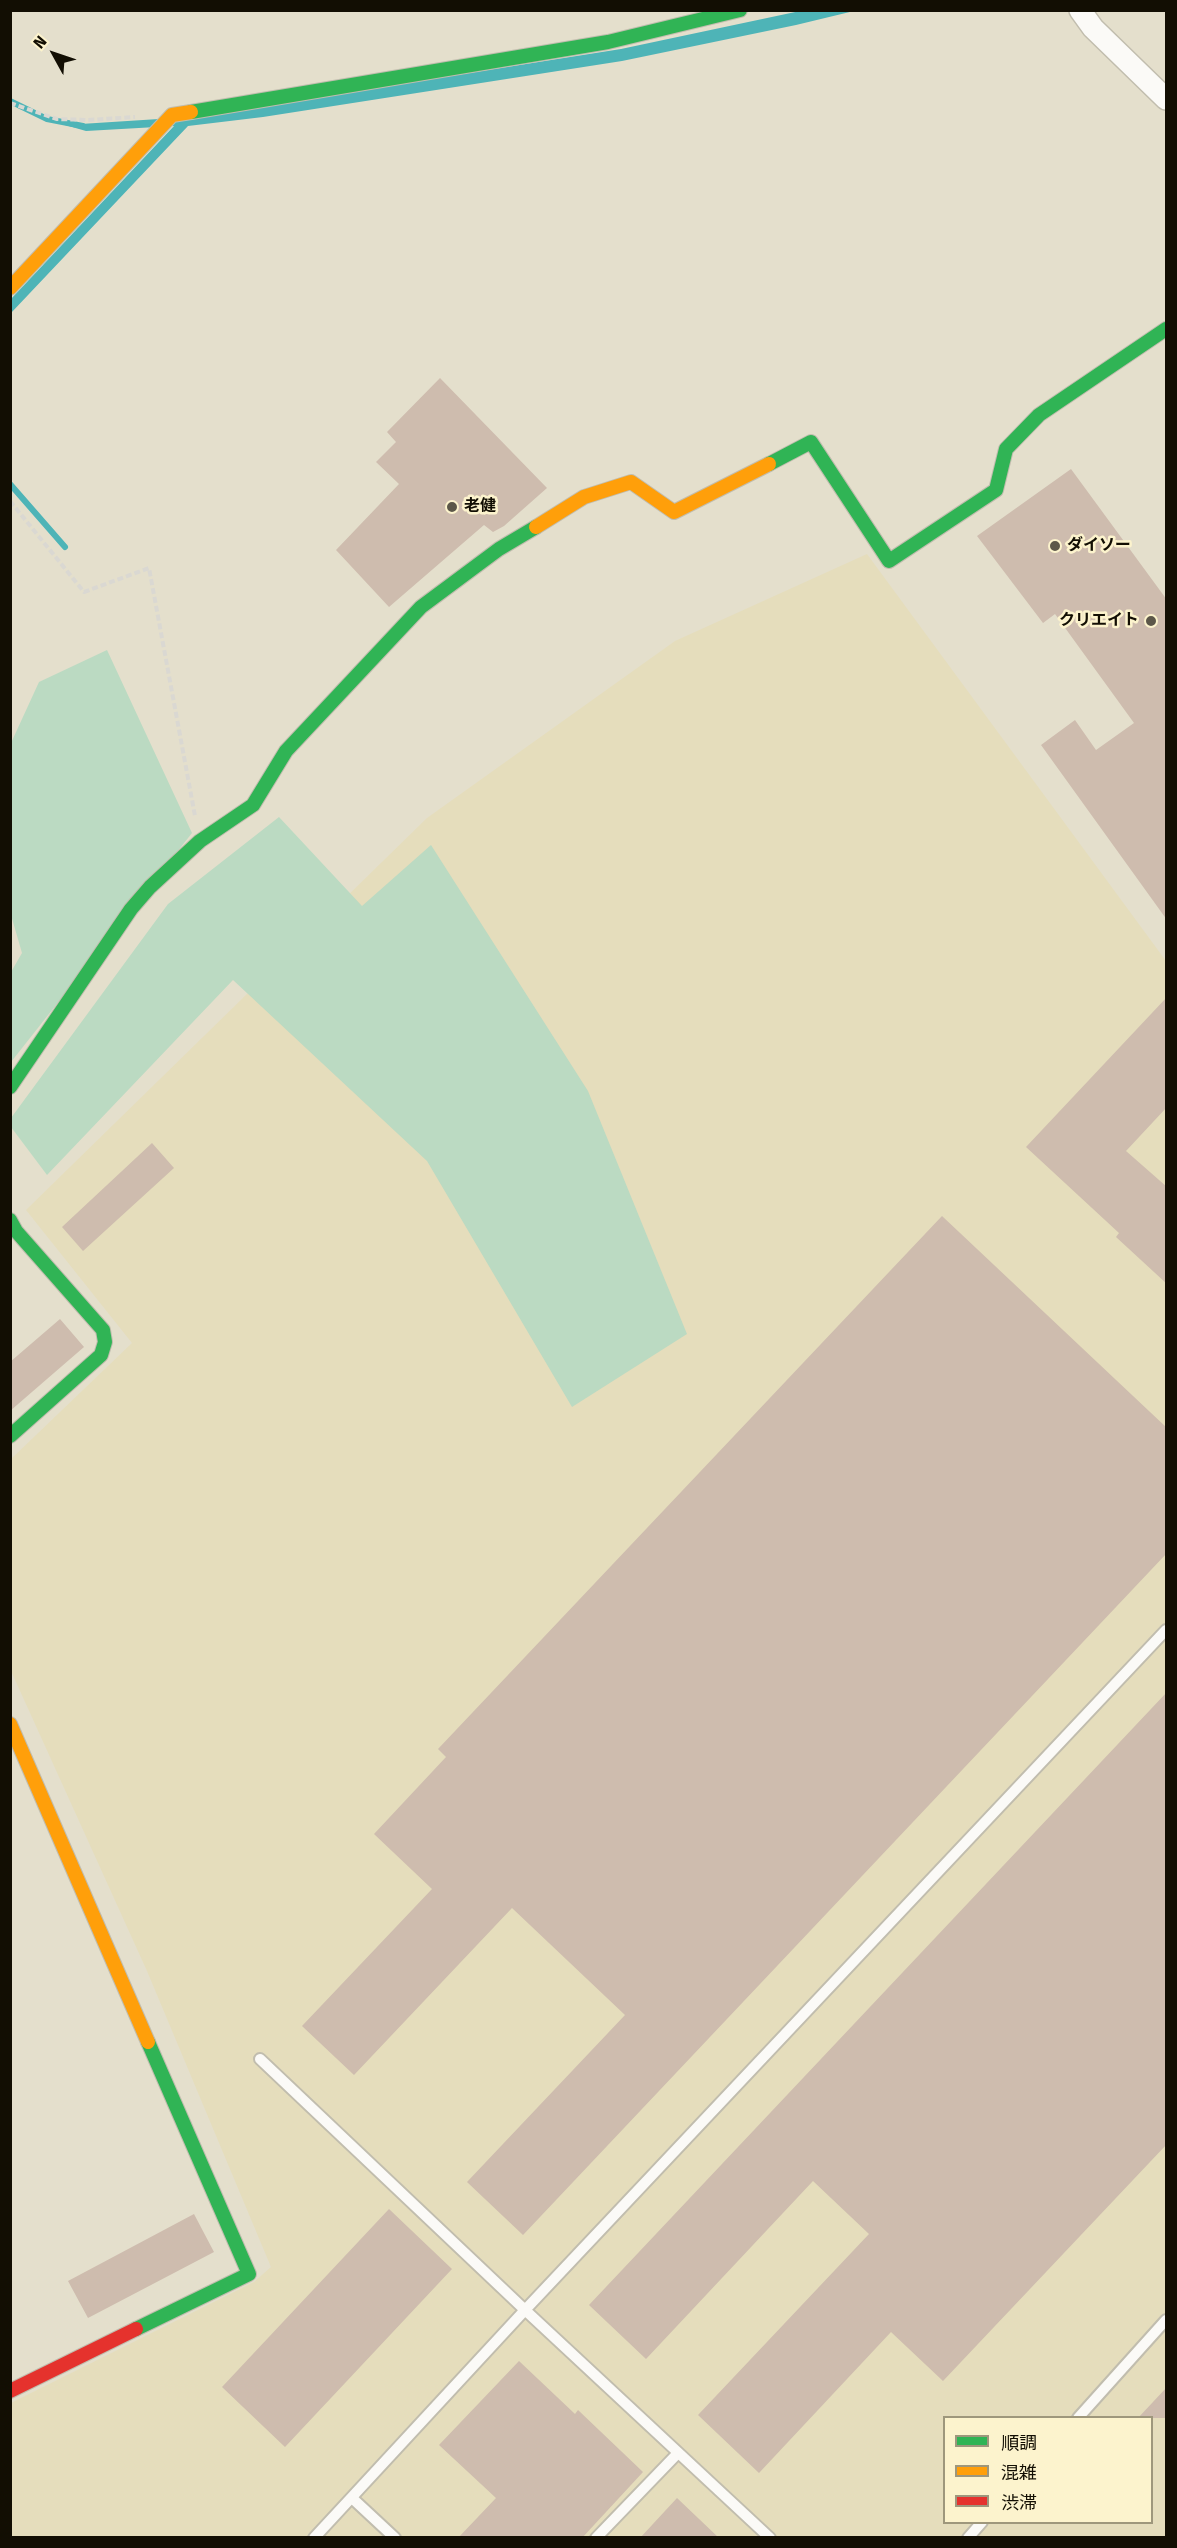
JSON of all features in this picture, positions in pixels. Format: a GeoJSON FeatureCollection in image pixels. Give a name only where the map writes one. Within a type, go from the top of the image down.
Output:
{"type":"FeatureCollection","features":[{"type":"Feature","properties":{"kind":"street"},"geometry":{"type":"LineString","coordinates":[[10,288],[172,115],[608,42],[740,10]]}},
{"type":"Feature","properties":{"kind":"street"},"geometry":{"type":"LineString","coordinates":[[1080,10],[1093,28],[1167,99]]}},
{"type":"Feature","properties":{"kind":"street"},"geometry":{"type":"LineString","coordinates":[[10,1087],[131,909],[150,887],[200,841],[253,805],[267,785],[285,751],[421,607],[500,549],[584,496],[631,482],[674,512],[811,442],[889,561],[996,490],[1006,449],[1040,415],[1167,329]]}},
{"type":"Feature","properties":{"kind":"street"},"geometry":{"type":"LineString","coordinates":[[10,1220],[16,1231],[103,1330],[105,1342],[101,1355],[10,1436]]}},
{"type":"Feature","properties":{"kind":"street"},"geometry":{"type":"LineString","coordinates":[[10,1724],[14,1746],[249,2274],[10,2391]]}},
{"type":"Feature","properties":{"kind":"lane"},"geometry":{"type":"LineString","coordinates":[[314,2538],[525,2310],[1167,1630]]}},
{"type":"Feature","properties":{"kind":"lane"},"geometry":{"type":"LineString","coordinates":[[260,2059],[770,2538]]}},
{"type":"Feature","properties":{"kind":"lane"},"geometry":{"type":"LineString","coordinates":[[1080,2416],[1167,2320]]}},
{"type":"Feature","properties":{"kind":"lane"},"geometry":{"type":"LineString","coordinates":[[596,2538],[678,2453]]}},
{"type":"Feature","properties":{"kind":"lane"},"geometry":{"type":"LineString","coordinates":[[352,2498],[395,2538]]}},
{"type":"Feature","properties":{"kind":"lane"},"geometry":{"type":"LineString","coordinates":[[968,2538],[981,2524]]}},
{"type":"Feature","properties":{"kind":"path"},"geometry":{"type":"LineString","coordinates":[[10,103],[57,119],[88,120],[172,115]]}},
{"type":"Feature","properties":{"kind":"path"},"geometry":{"type":"LineString","coordinates":[[10,501],[84,592],[149,568],[200,841]]}},
{"type":"Feature","properties":{"kind":"shaded area"},"geometry":{"type":"Polygon","coordinates":[[[867,554],[1166,961],[1166,2537],[11,2538],[11,2403],[254,2282],[271,2267],[147,1971],[11,1671],[11,1459],[132,1343],[26,1210],[427,818],[675,641],[867,554]]]}},
{"type":"Feature","properties":{"kind":"green space"},"geometry":{"type":"Polygon","coordinates":[[[107,650],[192,833],[11,1062],[11,972],[22,953],[11,915],[11,743],[39,682],[107,650]]]}},
{"type":"Feature","properties":{"kind":"green space"},"geometry":{"type":"Polygon","coordinates":[[[279,817],[362,906],[431,845],[588,1091],[687,1334],[572,1407],[427,1161],[233,980],[47,1175],[11,1127],[11,1118],[168,904],[279,817]]]}},
{"type":"Feature","properties":{"kind":"water"},"geometry":{"type":"Polygon","coordinates":[[[800,11],[854,11],[622,61],[263,117],[188,126],[11,313],[11,299],[174,126],[86,131],[65,125],[190,117],[621,49],[800,11]]]}},
{"type":"Feature","properties":{"kind":"building","name":"老健"},"geometry":{"type":"Polygon","coordinates":[[[440,378],[547,488],[504,526],[493,532],[484,525],[389,607],[336,550],[399,484],[376,462],[396,442],[387,432],[440,378]]]}},
{"type":"Feature","properties":{"kind":"building"},"geometry":{"type":"Polygon","coordinates":[[[1071,469],[1167,600],[1167,920],[1041,745],[1075,720],[1096,750],[1134,723],[1055,614],[1043,623],[977,536],[1071,469]]]}},
{"type":"Feature","properties":{"kind":"building"},"geometry":{"type":"Polygon","coordinates":[[[1167,997],[1167,1107],[1126,1151],[1167,1187],[1167,1284],[1116,1237],[1119,1233],[1026,1147],[1167,997]]]}},
{"type":"Feature","properties":{"kind":"building"},"geometry":{"type":"Polygon","coordinates":[[[152,1143],[174,1168],[83,1251],[62,1227],[152,1143]]]}},
{"type":"Feature","properties":{"kind":"building"},"geometry":{"type":"Polygon","coordinates":[[[942,1216],[1167,1428],[1167,1553],[523,2235],[467,2182],[625,2015],[512,1908],[354,2075],[302,2026],[432,1889],[374,1834],[446,1757],[438,1749],[942,1216]]]}},
{"type":"Feature","properties":{"kind":"building"},"geometry":{"type":"Polygon","coordinates":[[[60,1319],[84,1347],[10,1411],[10,1362],[60,1319]]]}},
{"type":"Feature","properties":{"kind":"building"},"geometry":{"type":"Polygon","coordinates":[[[1167,1692],[1167,2144],[943,2381],[891,2332],[759,2473],[698,2415],[869,2234],[813,2181],[646,2359],[589,2305],[1167,1692]]]}},
{"type":"Feature","properties":{"kind":"building"},"geometry":{"type":"Polygon","coordinates":[[[389,2209],[452,2269],[285,2447],[222,2387],[389,2209]]]}},
{"type":"Feature","properties":{"kind":"building"},"geometry":{"type":"Polygon","coordinates":[[[194,2214],[214,2252],[88,2318],[68,2281],[194,2214]]]}},
{"type":"Feature","properties":{"kind":"building"},"geometry":{"type":"Polygon","coordinates":[[[519,2361],[575,2414],[578,2410],[643,2472],[582,2538],[458,2538],[496,2498],[439,2445],[519,2361]]]}},
{"type":"Feature","properties":{"kind":"building"},"geometry":{"type":"Polygon","coordinates":[[[1167,2387],[1167,2418],[1140,2416],[1167,2387]]]}},
{"type":"Feature","properties":{"kind":"building"},"geometry":{"type":"Polygon","coordinates":[[[677,2498],[719,2538],[640,2538],[677,2498]]]}},
{"type":"Feature","properties":{"kind":"waterway"},"geometry":{"type":"LineString","coordinates":[[10,101],[47,119],[83,126]]}},
{"type":"Feature","properties":{"kind":"waterway"},"geometry":{"type":"LineString","coordinates":[[10,484],[65,547]]}},
{"type":"Feature","properties":{"kind":"traffic: fast"},"geometry":{"type":"LineString","coordinates":[[191,112],[608,42],[740,10]]}},
{"type":"Feature","properties":{"kind":"traffic: fast"},"geometry":{"type":"LineString","coordinates":[[769,464],[811,442],[889,561],[996,490],[1006,449],[1039,415],[1166,329]]}},
{"type":"Feature","properties":{"kind":"traffic: fast"},"geometry":{"type":"LineString","coordinates":[[10,1087],[131,909],[150,887],[200,841],[253,805],[286,751],[421,607],[499,549],[536,527]]}},
{"type":"Feature","properties":{"kind":"traffic: fast"},"geometry":{"type":"LineString","coordinates":[[10,1220],[16,1231],[103,1330],[105,1342],[101,1355],[10,1436]]}},
{"type":"Feature","properties":{"kind":"traffic: fast"},"geometry":{"type":"LineString","coordinates":[[136,2329],[249,2274],[148,2042]]}},
{"type":"Feature","properties":{"kind":"traffic: slow"},"geometry":{"type":"LineString","coordinates":[[10,288],[172,115],[191,112]]}},
{"type":"Feature","properties":{"kind":"traffic: slow"},"geometry":{"type":"LineString","coordinates":[[536,527],[584,497],[631,482],[674,512],[769,464]]}},
{"type":"Feature","properties":{"kind":"traffic: slow"},"geometry":{"type":"LineString","coordinates":[[10,1724],[148,2042]]}},
{"type":"Feature","properties":{"kind":"traffic: jam"},"geometry":{"type":"LineString","coordinates":[[10,2391],[136,2329]]}},
{"type":"Feature","properties":{"kind":"place","name":"老健"},"geometry":{"type":"Point","coordinates":[452,507]}},
{"type":"Feature","properties":{"kind":"place","name":"ダイソー"},"geometry":{"type":"Point","coordinates":[1055,546]}},
{"type":"Feature","properties":{"kind":"place","name":"クリエイト"},"geometry":{"type":"Point","coordinates":[1151,621]}}]}
